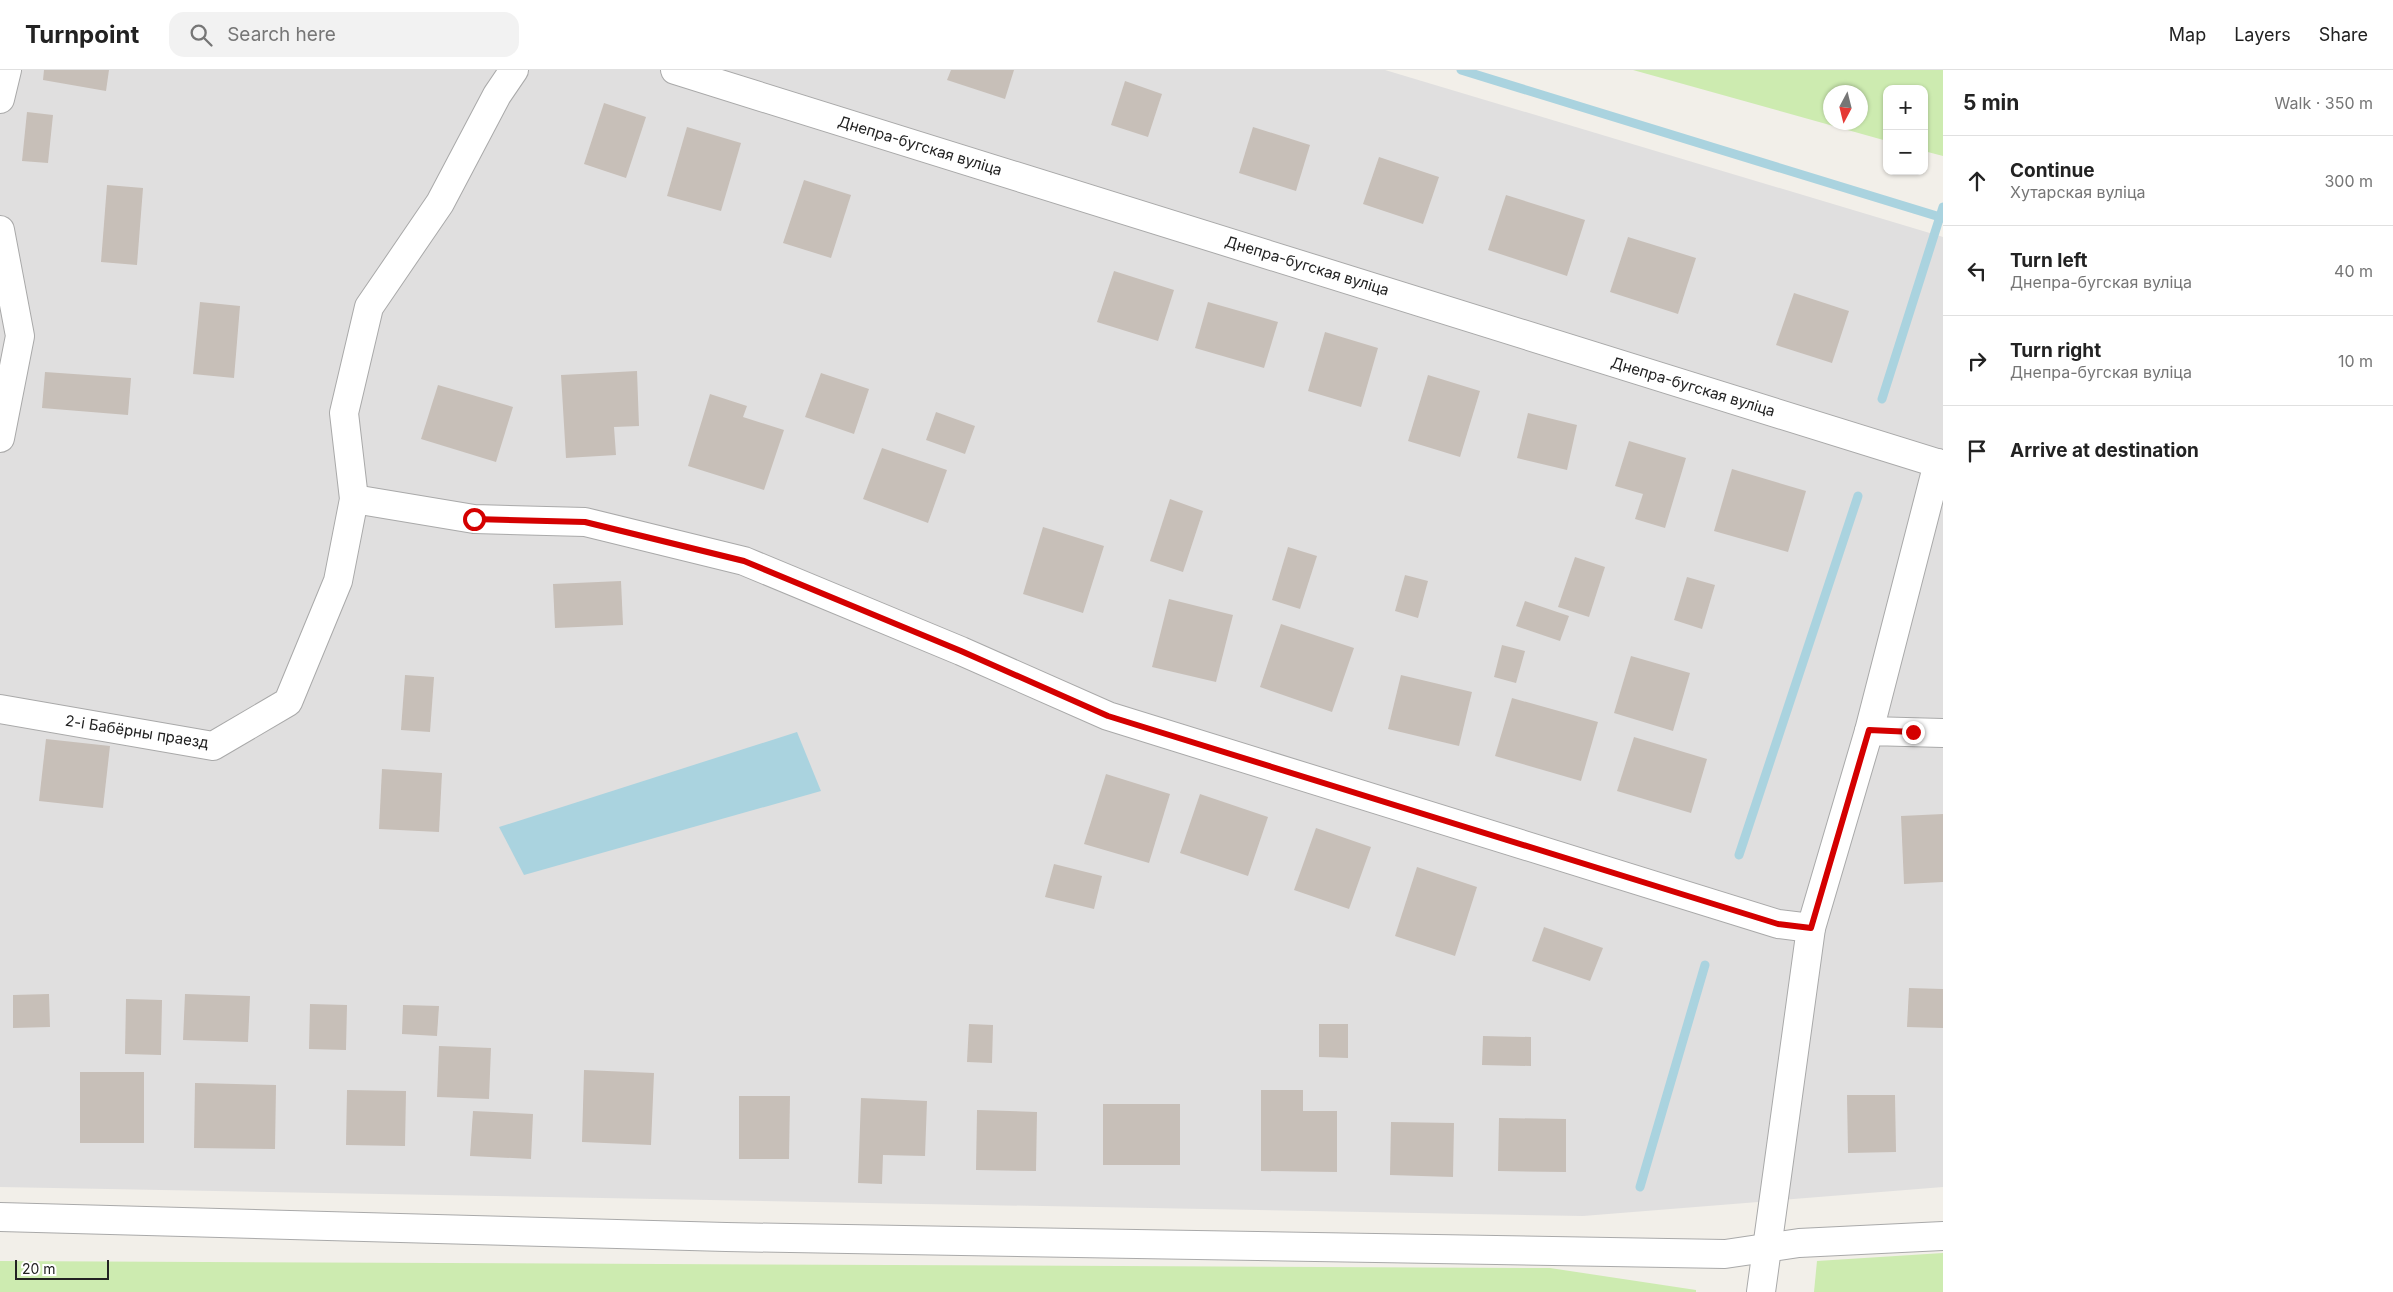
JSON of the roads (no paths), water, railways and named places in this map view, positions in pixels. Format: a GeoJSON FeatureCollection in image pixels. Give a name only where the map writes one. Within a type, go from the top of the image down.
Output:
{"type":"FeatureCollection","features":[{"type":"Feature","properties":{"kind":"street"},"geometry":{"type":"LineString","coordinates":[[0,99],[7,70]]}},
{"type":"Feature","properties":{"kind":"street"},"geometry":{"type":"LineString","coordinates":[[514,70],[497,95],[440,203],[369,307],[344,413],[354,499],[474,519],[585,522],[744,561],[961,651],[1108,716],[1778,924],[1811,928]]}},
{"type":"Feature","properties":{"kind":"street","name":"Днепра-бугская вуліца"},"geometry":{"type":"LineString","coordinates":[[675,70],[1940,464],[1869,730],[1811,928],[1761,1292]]}},
{"type":"Feature","properties":{"kind":"street"},"geometry":{"type":"LineString","coordinates":[[0,230],[10,335],[0,438]]}},
{"type":"Feature","properties":{"kind":"street","name":"2-і Бабёрны праезд"},"geometry":{"type":"LineString","coordinates":[[0,710],[213,746],[288,702],[338,581],[354,499]]}},
{"type":"Feature","properties":{"kind":"street"},"geometry":{"type":"LineString","coordinates":[[1869,730],[1943,733]]}},
{"type":"Feature","properties":{"kind":"street"},"geometry":{"type":"LineString","coordinates":[[0,1218],[726,1237],[1725,1254],[1799,1243],[1943,1236]]}},
{"type":"Feature","properties":{"kind":"water"},"geometry":{"type":"Polygon","coordinates":[[[797,732],[821,791],[524,875],[499,827],[797,732]]]}},
{"type":"Feature","properties":{"kind":"waterway"},"geometry":{"type":"LineString","coordinates":[[1461,70],[1943,218]]}},
{"type":"Feature","properties":{"kind":"waterway"},"geometry":{"type":"LineString","coordinates":[[1882,399],[1943,207]]}},
{"type":"Feature","properties":{"kind":"waterway"},"geometry":{"type":"LineString","coordinates":[[1739,855],[1858,496]]}},
{"type":"Feature","properties":{"kind":"waterway"},"geometry":{"type":"LineString","coordinates":[[1640,1187],[1705,965]]}}]}
